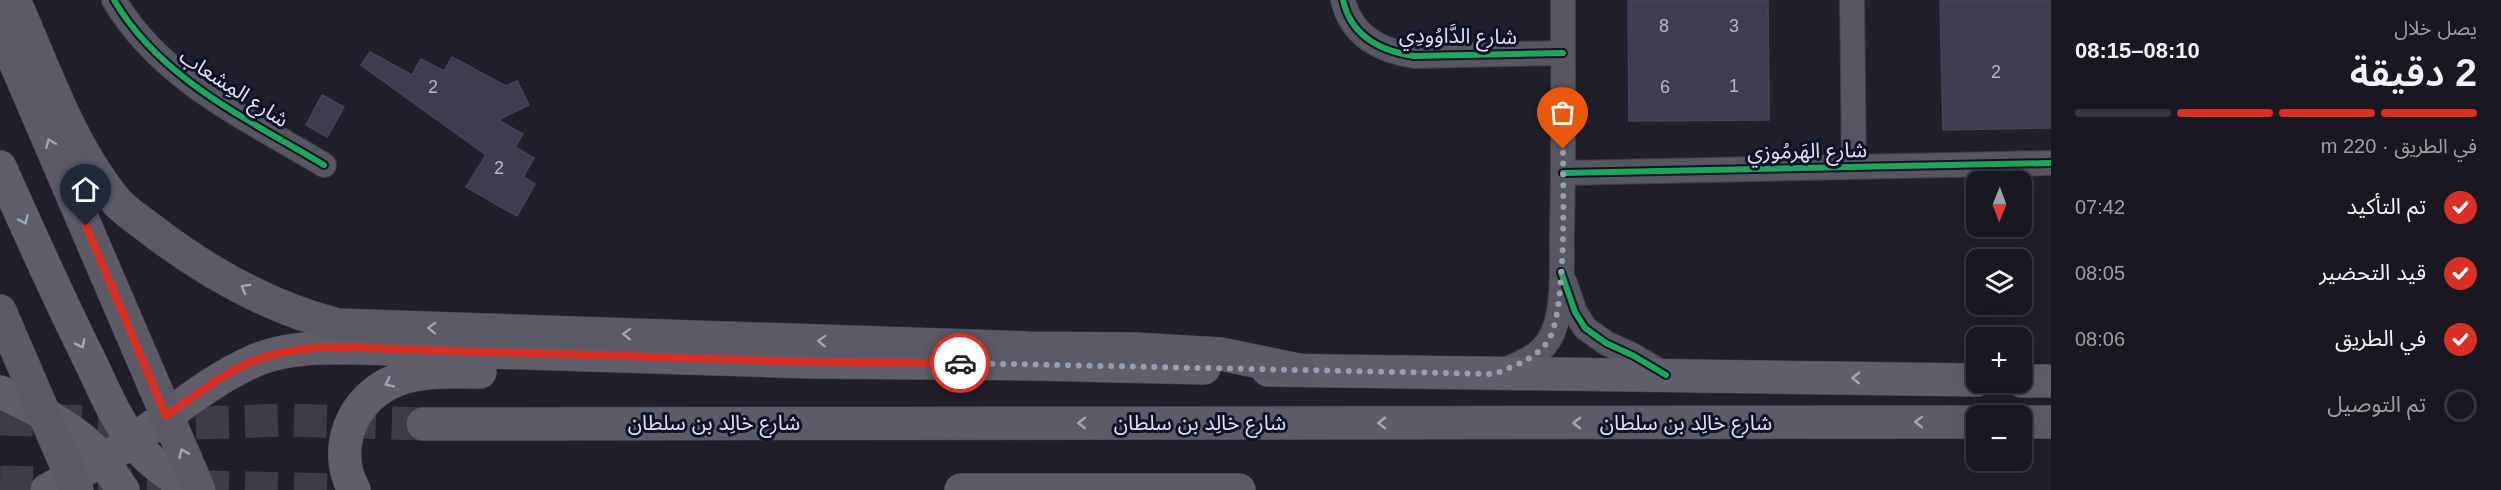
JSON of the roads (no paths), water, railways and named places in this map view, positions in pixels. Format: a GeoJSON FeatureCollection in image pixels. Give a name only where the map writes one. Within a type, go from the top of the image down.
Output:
{"type":"FeatureCollection","features":[{"type":"Feature","properties":{"kind":"highway"},"geometry":{"type":"LineString","coordinates":[[14,0],[81,150],[118,204],[193,260],[301,316],[338,325],[1030,348],[1137,349],[1221,354],[1298,370]]}},
{"type":"Feature","properties":{"kind":"highway"},"geometry":{"type":"LineString","coordinates":[[0,27],[199,490]]}},
{"type":"Feature","properties":{"kind":"highway"},"geometry":{"type":"LineString","coordinates":[[0,311],[46,414],[65,486]]}},
{"type":"Feature","properties":{"kind":"main road"},"geometry":{"type":"LineString","coordinates":[[0,167],[55,291],[115,411],[133,441],[171,478],[193,490]]}},
{"type":"Feature","properties":{"kind":"main road"},"geometry":{"type":"LineString","coordinates":[[65,486],[218,381],[257,360],[289,351],[328,347],[811,362],[1966,380]]}},
{"type":"Feature","properties":{"kind":"main road"},"geometry":{"type":"LineString","coordinates":[[354,490],[345,460],[345,439],[352,419],[363,402],[379,388],[398,379],[464,372],[882,382],[983,373],[1032,364]]}},
{"type":"Feature","properties":{"kind":"main road"},"geometry":{"type":"LineString","coordinates":[[2032,381],[2051,381]]}},
{"type":"Feature","properties":{"kind":"main road"},"geometry":{"type":"LineString","coordinates":[[0,392],[46,414],[91,447],[103,460],[123,490]]}},
{"type":"Feature","properties":{"kind":"main road","name":"شارع خالِد بن سلطان"},"geometry":{"type":"LineString","coordinates":[[423,424],[1966,422]]}},
{"type":"Feature","properties":{"kind":"main road"},"geometry":{"type":"LineString","coordinates":[[2032,422],[2051,422]]}},
{"type":"Feature","properties":{"kind":"main road"},"geometry":{"type":"LineString","coordinates":[[961,490],[1239,490]]}},
{"type":"Feature","properties":{"kind":"street","name":"شارع المِشعاب"},"geometry":{"type":"LineString","coordinates":[[114,0],[138,36],[177,74],[324,165]]}},
{"type":"Feature","properties":{"kind":"street","name":"شارع الدَّاوُودِي"},"geometry":{"type":"LineString","coordinates":[[1343,0],[1345,9],[1356,28],[1372,43],[1392,53],[1414,56],[1563,53]]}},
{"type":"Feature","properties":{"kind":"street"},"geometry":{"type":"LineString","coordinates":[[1495,374],[1531,359],[1549,339],[1559,310],[1563,173],[1563,0]]}},
{"type":"Feature","properties":{"kind":"street"},"geometry":{"type":"LineString","coordinates":[[1852,0],[1854,166]]}},
{"type":"Feature","properties":{"kind":"street","name":"شارع الهَرمُوزي"},"geometry":{"type":"LineString","coordinates":[[1563,173],[2051,163]]}},
{"type":"Feature","properties":{"kind":"street"},"geometry":{"type":"LineString","coordinates":[[1561,272],[1575,312],[1585,328],[1606,343],[1666,375]]}},
{"type":"Feature","properties":{"kind":"tunnel"},"geometry":{"type":"LineString","coordinates":[[0,419],[165,424],[288,420],[423,424]]}},
{"type":"Feature","properties":{"kind":"tunnel"},"geometry":{"type":"LineString","coordinates":[[0,482],[335,490]]}}]}
